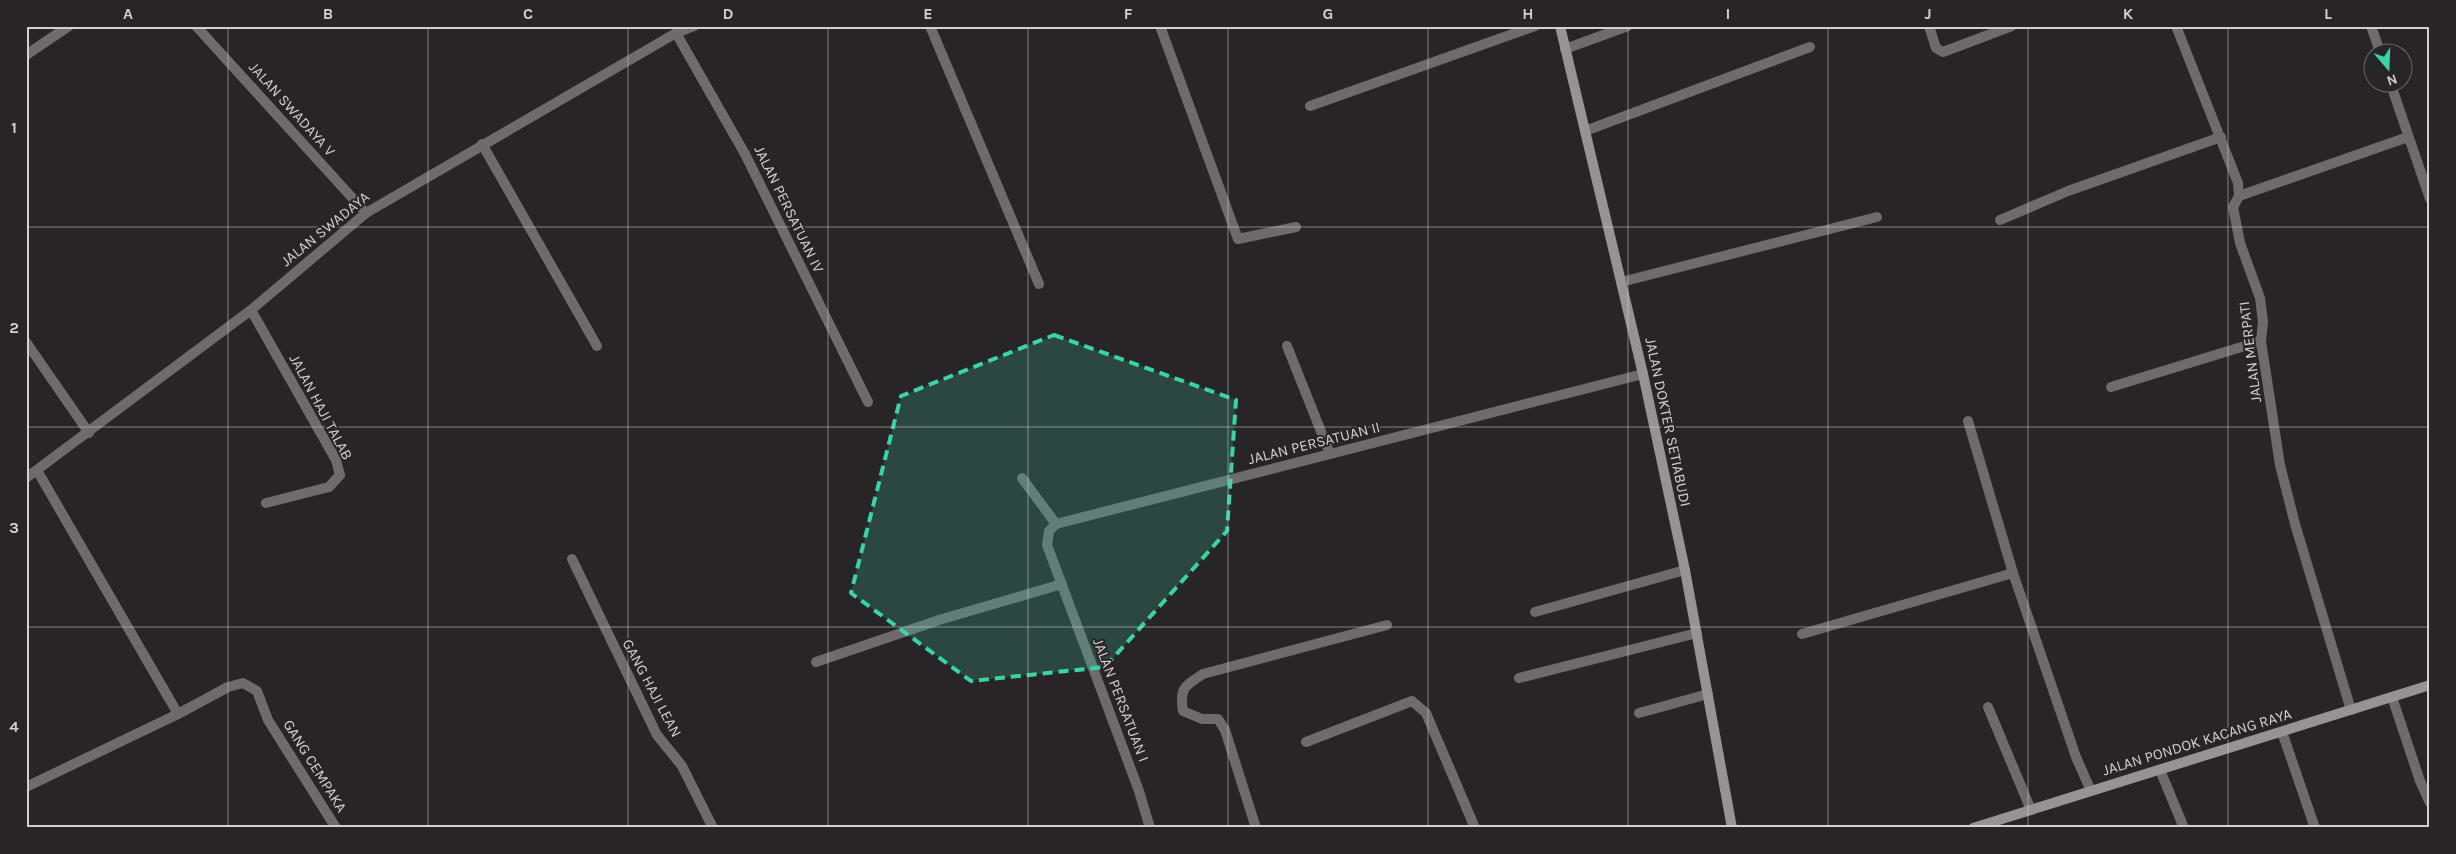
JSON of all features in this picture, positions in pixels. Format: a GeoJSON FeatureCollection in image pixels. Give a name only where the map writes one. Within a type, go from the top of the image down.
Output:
{"type":"FeatureCollection","features":[{"type":"Feature","properties":{"kind":"street"},"geometry":{"type":"LineString","coordinates":[[26,55],[69,26]]}},
{"type":"Feature","properties":{"kind":"street","name":"JALAN SWADAYA V"},"geometry":{"type":"LineString","coordinates":[[196,26],[366,213]]}},
{"type":"Feature","properties":{"kind":"street","name":"JALAN SWADAYA"},"geometry":{"type":"LineString","coordinates":[[26,478],[38,472],[251,310],[366,213],[676,33],[694,26]]}},
{"type":"Feature","properties":{"kind":"street"},"geometry":{"type":"LineString","coordinates":[[930,26],[1039,284]]}},
{"type":"Feature","properties":{"kind":"street"},"geometry":{"type":"LineString","coordinates":[[1160,26],[1238,239],[1296,227]]}},
{"type":"Feature","properties":{"kind":"street"},"geometry":{"type":"LineString","coordinates":[[1310,106],[1535,26]]}},
{"type":"Feature","properties":{"kind":"street","name":"JALAN DOKTER SETIABUDI"},"geometry":{"type":"LineString","coordinates":[[1560,26],[1643,374],[1685,570],[1732,828]]}},
{"type":"Feature","properties":{"kind":"street"},"geometry":{"type":"LineString","coordinates":[[1565,49],[1628,26]]}},
{"type":"Feature","properties":{"kind":"street"},"geometry":{"type":"LineString","coordinates":[[1929,26],[1936,48],[1943,52],[2012,26]]}},
{"type":"Feature","properties":{"kind":"street","name":"JALAN MERPATI"},"geometry":{"type":"LineString","coordinates":[[2176,26],[2238,183],[2239,196],[2233,207],[2240,243],[2260,298],[2263,322],[2261,341],[2280,465],[2295,524],[2351,710]]}},
{"type":"Feature","properties":{"kind":"street"},"geometry":{"type":"LineString","coordinates":[[2371,26],[2377,42]]}},
{"type":"Feature","properties":{"kind":"street","name":"JALAN PERSATUAN IV"},"geometry":{"type":"LineString","coordinates":[[676,33],[745,154],[868,402]]}},
{"type":"Feature","properties":{"kind":"street"},"geometry":{"type":"LineString","coordinates":[[1585,131],[1810,47]]}},
{"type":"Feature","properties":{"kind":"street"},"geometry":{"type":"LineString","coordinates":[[2393,92],[2430,199]]}},
{"type":"Feature","properties":{"kind":"street"},"geometry":{"type":"LineString","coordinates":[[2000,220],[2068,191],[2221,137]]}},
{"type":"Feature","properties":{"kind":"street"},"geometry":{"type":"LineString","coordinates":[[2239,196],[2408,137]]}},
{"type":"Feature","properties":{"kind":"street"},"geometry":{"type":"LineString","coordinates":[[482,144],[597,346]]}},
{"type":"Feature","properties":{"kind":"street"},"geometry":{"type":"LineString","coordinates":[[1621,282],[1877,218]]}},
{"type":"Feature","properties":{"kind":"street","name":"JALAN HAJI TALAB"},"geometry":{"type":"LineString","coordinates":[[251,310],[336,460],[340,475],[329,487],[266,503]]}},
{"type":"Feature","properties":{"kind":"street"},"geometry":{"type":"LineString","coordinates":[[2111,387],[2261,341]]}},
{"type":"Feature","properties":{"kind":"street"},"geometry":{"type":"LineString","coordinates":[[26,342],[89,433]]}},
{"type":"Feature","properties":{"kind":"street"},"geometry":{"type":"LineString","coordinates":[[1287,346],[1330,454]]}},
{"type":"Feature","properties":{"kind":"street","name":"JALAN PERSATUAN II"},"geometry":{"type":"LineString","coordinates":[[1056,524],[1643,374]]}},
{"type":"Feature","properties":{"kind":"street"},"geometry":{"type":"LineString","coordinates":[[1968,421],[2013,573],[2076,757],[2091,791]]}},
{"type":"Feature","properties":{"kind":"street"},"geometry":{"type":"LineString","coordinates":[[26,787],[178,714],[38,472]]}},
{"type":"Feature","properties":{"kind":"street"},"geometry":{"type":"LineString","coordinates":[[816,662],[938,620],[1062,584],[1048,544],[1049,531],[1056,524],[1022,478]]}},
{"type":"Feature","properties":{"kind":"street","name":"GANG HAJI LEAN"},"geometry":{"type":"LineString","coordinates":[[572,559],[657,734],[682,766],[713,828]]}},
{"type":"Feature","properties":{"kind":"street"},"geometry":{"type":"LineString","coordinates":[[1535,612],[1685,570]]}},
{"type":"Feature","properties":{"kind":"street"},"geometry":{"type":"LineString","coordinates":[[1802,634],[2013,573]]}},
{"type":"Feature","properties":{"kind":"street","name":"JALAN PERSATUAN I"},"geometry":{"type":"LineString","coordinates":[[1062,584],[1139,791],[1150,828]]}},
{"type":"Feature","properties":{"kind":"street"},"geometry":{"type":"LineString","coordinates":[[1256,828],[1225,730],[1218,720],[1202,719],[1183,711],[1181,697],[1186,686],[1203,674],[1387,625]]}},
{"type":"Feature","properties":{"kind":"street"},"geometry":{"type":"LineString","coordinates":[[1519,678],[1697,633]]}},
{"type":"Feature","properties":{"kind":"street","name":"GANG CEMPAKA"},"geometry":{"type":"LineString","coordinates":[[178,714],[228,687],[243,683],[257,692],[268,720],[336,828]]}},
{"type":"Feature","properties":{"kind":"street","name":"JALAN PONDOK KACANG RAYA"},"geometry":{"type":"LineString","coordinates":[[1973,828],[2430,685]]}},
{"type":"Feature","properties":{"kind":"street"},"geometry":{"type":"LineString","coordinates":[[1638,713],[1708,694]]}},
{"type":"Feature","properties":{"kind":"street"},"geometry":{"type":"LineString","coordinates":[[2392,697],[2420,781],[2430,804]]}},
{"type":"Feature","properties":{"kind":"street"},"geometry":{"type":"LineString","coordinates":[[1306,742],[1412,701],[1426,713],[1475,828]]}},
{"type":"Feature","properties":{"kind":"street"},"geometry":{"type":"LineString","coordinates":[[1988,707],[2031,810]]}},
{"type":"Feature","properties":{"kind":"street"},"geometry":{"type":"LineString","coordinates":[[2282,732],[2315,828]]}},
{"type":"Feature","properties":{"kind":"street"},"geometry":{"type":"LineString","coordinates":[[2160,770],[2184,828]]}},
{"type":"Feature","properties":{"kind":"highlighted area"},"geometry":{"type":"Polygon","coordinates":[[[1054,335],[1236,400],[1227,531],[1105,667],[971,681],[851,593],[901,396],[1054,335]]]}}]}
